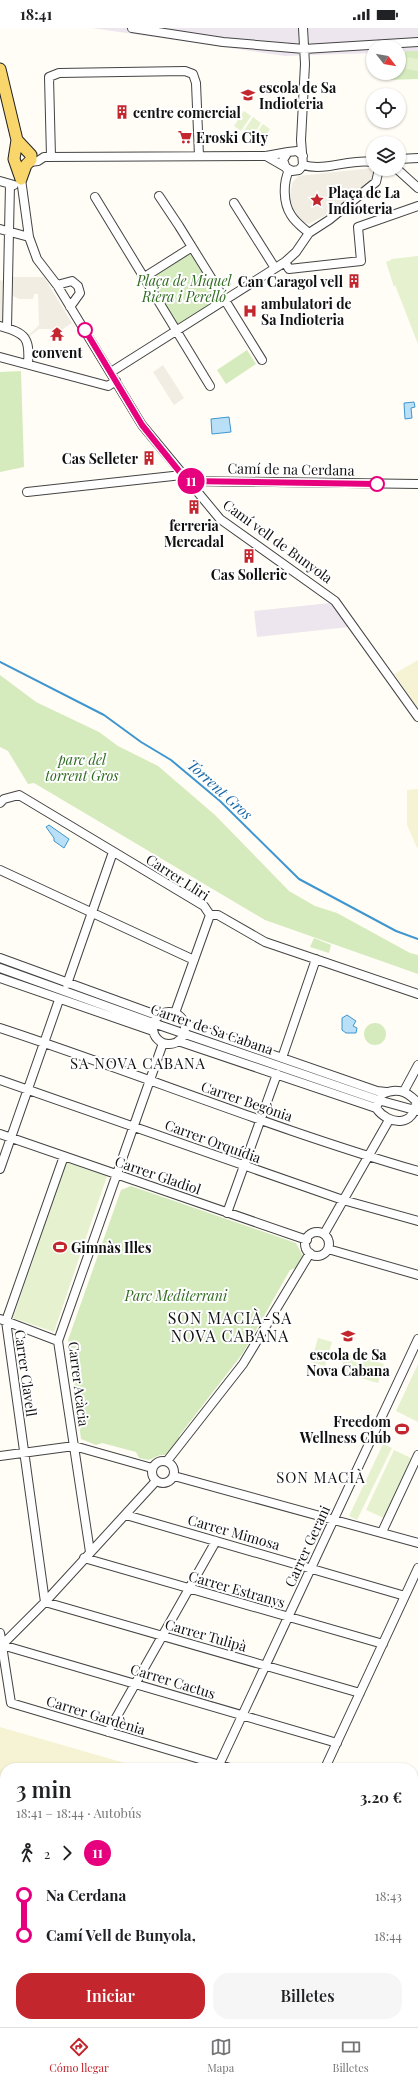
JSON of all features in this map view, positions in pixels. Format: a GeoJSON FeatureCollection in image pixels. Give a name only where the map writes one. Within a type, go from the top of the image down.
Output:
{"type":"FeatureCollection","features":[{"type":"Feature","properties":{"kind":"main road"},"geometry":{"type":"LineString","coordinates":[[0,69],[22,147],[32,155],[24,164],[21,183]]}},
{"type":"Feature","properties":{"kind":"main road"},"geometry":{"type":"LineString","coordinates":[[22,147],[14,156],[24,164]]}},
{"type":"Feature","properties":{"kind":"street"},"geometry":{"type":"LineString","coordinates":[[132,28],[223,42],[304,49],[418,42]]}},
{"type":"Feature","properties":{"kind":"street"},"geometry":{"type":"LineString","coordinates":[[266,156],[288,169],[299,170],[303,165],[301,140],[305,64],[303,28]]}},
{"type":"Feature","properties":{"kind":"street"},"geometry":{"type":"LineString","coordinates":[[47,157],[49,77],[59,73],[185,70],[193,74],[196,83],[198,156]]}},
{"type":"Feature","properties":{"kind":"street"},"geometry":{"type":"LineString","coordinates":[[301,140],[289,152],[284,160],[288,169],[285,182],[285,200],[291,216],[309,233]]}},
{"type":"Feature","properties":{"kind":"street"},"geometry":{"type":"LineString","coordinates":[[22,147],[47,157],[266,156],[297,151],[302,156]]}},
{"type":"Feature","properties":{"kind":"street"},"geometry":{"type":"LineString","coordinates":[[24,164],[38,161],[47,157]]}},
{"type":"Feature","properties":{"kind":"street"},"geometry":{"type":"LineString","coordinates":[[406,159],[418,158]]}},
{"type":"Feature","properties":{"kind":"street"},"geometry":{"type":"LineString","coordinates":[[303,165],[322,167],[366,161]]}},
{"type":"Feature","properties":{"kind":"street"},"geometry":{"type":"LineString","coordinates":[[111,372],[285,262],[296,252],[309,233],[329,220],[376,182],[377,176]]}},
{"type":"Feature","properties":{"kind":"street"},"geometry":{"type":"LineString","coordinates":[[405,176],[418,188]]}},
{"type":"Feature","properties":{"kind":"street"},"geometry":{"type":"LineString","coordinates":[[0,181],[10,184],[21,183]]}},
{"type":"Feature","properties":{"kind":"street","name":"Camí vell de Bunyola"},"geometry":{"type":"LineString","coordinates":[[21,183],[29,237],[37,258],[57,285],[142,425],[220,520],[335,601],[418,717]]}},
{"type":"Feature","properties":{"kind":"street"},"geometry":{"type":"LineString","coordinates":[[10,184],[9,282],[4,327],[16,331],[26,339],[28,344],[28,364]]}},
{"type":"Feature","properties":{"kind":"street"},"geometry":{"type":"LineString","coordinates":[[159,196],[262,360]]}},
{"type":"Feature","properties":{"kind":"street"},"geometry":{"type":"LineString","coordinates":[[95,197],[210,386]]}},
{"type":"Feature","properties":{"kind":"street"},"geometry":{"type":"LineString","coordinates":[[234,203],[275,268]]}},
{"type":"Feature","properties":{"kind":"street"},"geometry":{"type":"LineString","coordinates":[[285,262],[289,269],[361,261],[358,227],[418,206]]}},
{"type":"Feature","properties":{"kind":"street"},"geometry":{"type":"LineString","coordinates":[[0,229],[29,237]]}},
{"type":"Feature","properties":{"kind":"street"},"geometry":{"type":"LineString","coordinates":[[143,278],[192,247]]}},
{"type":"Feature","properties":{"kind":"street"},"geometry":{"type":"LineString","coordinates":[[0,280],[9,282]]}},
{"type":"Feature","properties":{"kind":"street"},"geometry":{"type":"LineString","coordinates":[[57,285],[72,280],[78,286],[80,293],[70,307]]}},
{"type":"Feature","properties":{"kind":"street"},"geometry":{"type":"LineString","coordinates":[[0,357],[108,386],[116,381]]}},
{"type":"Feature","properties":{"kind":"street","name":"Camí de na Cerdana"},"geometry":{"type":"LineString","coordinates":[[27,492],[184,478],[418,484]]}},
{"type":"Feature","properties":{"kind":"street","name":"Carrer Lliri"},"geometry":{"type":"LineString","coordinates":[[0,803],[4,799],[20,796],[204,906],[210,915],[218,915],[265,942],[418,994]]}},
{"type":"Feature","properties":{"kind":"street"},"geometry":{"type":"LineString","coordinates":[[67,984],[113,852]]}},
{"type":"Feature","properties":{"kind":"street"},"geometry":{"type":"LineString","coordinates":[[0,870],[194,960]]}},
{"type":"Feature","properties":{"kind":"street"},"geometry":{"type":"LineString","coordinates":[[175,1013],[210,915]]}},
{"type":"Feature","properties":{"kind":"street"},"geometry":{"type":"LineString","coordinates":[[0,958],[67,984],[159,1016]]}},
{"type":"Feature","properties":{"kind":"street"},"geometry":{"type":"LineString","coordinates":[[282,1058],[316,959]]}},
{"type":"Feature","properties":{"kind":"street","name":"Carrer de Sa Cabana"},"geometry":{"type":"LineString","coordinates":[[0,968],[153,1027],[184,1033],[377,1104],[417,1111]]}},
{"type":"Feature","properties":{"kind":"street"},"geometry":{"type":"LineString","coordinates":[[0,978],[59,1000],[153,1027]]}},
{"type":"Feature","properties":{"kind":"street"},"geometry":{"type":"LineString","coordinates":[[0,1169],[59,1000]]}},
{"type":"Feature","properties":{"kind":"street"},"geometry":{"type":"LineString","coordinates":[[166,1012],[175,1013],[182,1019],[184,1024],[184,1033],[178,1041],[173,1044],[163,1043],[156,1038],[153,1027],[159,1016],[166,1012]]}},
{"type":"Feature","properties":{"kind":"street"},"geometry":{"type":"LineString","coordinates":[[184,1024],[377,1091],[404,1091],[417,1102],[417,1111],[414,1119],[402,1121],[389,1120],[382,1116],[377,1104],[382,1094],[387,1092]]}},
{"type":"Feature","properties":{"kind":"street","name":"Carrer Begònia"},"geometry":{"type":"LineString","coordinates":[[0,1028],[260,1120],[418,1171]]}},
{"type":"Feature","properties":{"kind":"street"},"geometry":{"type":"LineString","coordinates":[[178,1041],[277,1074],[377,1104]]}},
{"type":"Feature","properties":{"kind":"street","name":"Carrer Acàcia"},"geometry":{"type":"LineString","coordinates":[[87,1555],[74,1446],[58,1340],[163,1043]]}},
{"type":"Feature","properties":{"kind":"street"},"geometry":{"type":"LineString","coordinates":[[404,1091],[418,1065]]}},
{"type":"Feature","properties":{"kind":"street"},"geometry":{"type":"LineString","coordinates":[[227,1213],[277,1074]]}},
{"type":"Feature","properties":{"kind":"street","name":"Carrer Orquídia"},"geometry":{"type":"LineString","coordinates":[[0,1080],[343,1200],[418,1221]]}},
{"type":"Feature","properties":{"kind":"street"},"geometry":{"type":"LineString","coordinates":[[324,1234],[389,1120]]}},
{"type":"Feature","properties":{"kind":"street","name":"Carrer Gladiol"},"geometry":{"type":"LineString","coordinates":[[0,1134],[307,1240]]}},
{"type":"Feature","properties":{"kind":"street","name":"Carrer Clavell"},"geometry":{"type":"LineString","coordinates":[[45,1602],[3,1320],[64,1156]]}},
{"type":"Feature","properties":{"kind":"street"},"geometry":{"type":"LineString","coordinates":[[312,1234],[324,1234],[328,1240],[328,1248],[321,1255],[317,1256],[310,1253],[306,1248],[307,1240],[312,1234]]}},
{"type":"Feature","properties":{"kind":"street"},"geometry":{"type":"LineString","coordinates":[[328,1248],[418,1275]]}},
{"type":"Feature","properties":{"kind":"street"},"geometry":{"type":"LineString","coordinates":[[167,1461],[243,1364],[310,1253]]}},
{"type":"Feature","properties":{"kind":"street"},"geometry":{"type":"LineString","coordinates":[[3,1320],[58,1340]]}},
{"type":"Feature","properties":{"kind":"street","name":"Carrer Gerani"},"geometry":{"type":"LineString","coordinates":[[220,1763],[418,1339]]}},
{"type":"Feature","properties":{"kind":"street"},"geometry":{"type":"LineString","coordinates":[[0,1456],[74,1446],[152,1468]]}},
{"type":"Feature","properties":{"kind":"street"},"geometry":{"type":"LineString","coordinates":[[382,1532],[418,1455]]}},
{"type":"Feature","properties":{"kind":"street"},"geometry":{"type":"LineString","coordinates":[[159,1461],[167,1461],[174,1468],[174,1476],[167,1483],[156,1481],[153,1476],[152,1468],[159,1461]]}},
{"type":"Feature","properties":{"kind":"street"},"geometry":{"type":"LineString","coordinates":[[174,1476],[334,1518],[418,1543]]}},
{"type":"Feature","properties":{"kind":"street"},"geometry":{"type":"LineString","coordinates":[[2,1645],[45,1602],[156,1481]]}},
{"type":"Feature","properties":{"kind":"street","name":"Carrer Mimosa"},"geometry":{"type":"LineString","coordinates":[[126,1515],[405,1596]]}},
{"type":"Feature","properties":{"kind":"street"},"geometry":{"type":"LineString","coordinates":[[108,1732],[216,1541]]}},
{"type":"Feature","properties":{"kind":"street","name":"Carrer Estranys"},"geometry":{"type":"LineString","coordinates":[[87,1555],[189,1589],[383,1644]]}},
{"type":"Feature","properties":{"kind":"street"},"geometry":{"type":"LineString","coordinates":[[327,1763],[418,1568]]}},
{"type":"Feature","properties":{"kind":"street","name":"Carrer Tulipà"},"geometry":{"type":"LineString","coordinates":[[45,1602],[360,1693]]}},
{"type":"Feature","properties":{"kind":"street"},"geometry":{"type":"LineString","coordinates":[[0,1633],[2,1645]]}},
{"type":"Feature","properties":{"kind":"street","name":"Carrer Cactus"},"geometry":{"type":"LineString","coordinates":[[2,1645],[337,1743]]}},
{"type":"Feature","properties":{"kind":"street","name":"Carrer Gardènia"},"geometry":{"type":"LineString","coordinates":[[2,1645],[11,1703],[212,1763]]}},
{"type":"Feature","properties":{"kind":"shaded area"},"geometry":{"type":"Polygon","coordinates":[[[92,28],[418,28],[418,51],[406,52],[406,40],[366,40],[366,53],[285,56],[92,28]]]}},
{"type":"Feature","properties":{"kind":"shaded area","name":"Plaça de La Indioteria"},"geometry":{"type":"Polygon","coordinates":[[[366,169],[366,176],[374,176],[370,181],[326,215],[309,224],[302,222],[291,205],[290,195],[292,183],[298,176],[366,169]]]}},
{"type":"Feature","properties":{"kind":"shaded area"},"geometry":{"type":"Polygon","coordinates":[[[44,277],[72,323],[63,329],[39,329],[26,339],[24,336],[31,333],[39,325],[38,294],[34,294],[33,299],[19,299],[9,294],[7,328],[0,326],[0,280],[9,282],[9,278],[44,277]]]}},
{"type":"Feature","properties":{"kind":"shaded area"},"geometry":{"type":"Polygon","coordinates":[[[163,365],[184,398],[174,405],[153,372],[163,365]]]}},
{"type":"Feature","properties":{"kind":"shaded area"},"geometry":{"type":"Polygon","coordinates":[[[330,603],[349,627],[257,637],[254,611],[330,603]]]}},
{"type":"Feature","properties":{"kind":"shaded area"},"geometry":{"type":"Polygon","coordinates":[[[418,660],[418,708],[417,708],[394,674],[418,660]]]}},
{"type":"Feature","properties":{"kind":"shaded area"},"geometry":{"type":"Polygon","coordinates":[[[418,789],[417,848],[407,825],[407,790],[418,789]]]}},
{"type":"Feature","properties":{"kind":"shaded area"},"geometry":{"type":"Polygon","coordinates":[[[0,1727],[125,1763],[0,1763],[0,1727]]]}},
{"type":"Feature","properties":{"kind":"green space"},"geometry":{"type":"Polygon","coordinates":[[[406,51],[418,51],[418,79],[406,79],[406,51]]]}},
{"type":"Feature","properties":{"kind":"green space"},"geometry":{"type":"Polygon","coordinates":[[[407,57],[418,59],[418,71],[406,69],[407,57]]]}},
{"type":"Feature","properties":{"kind":"green space"},"geometry":{"type":"Polygon","coordinates":[[[244,111],[251,116],[241,131],[234,126],[244,111]]]}},
{"type":"Feature","properties":{"kind":"green space"},"geometry":{"type":"Polygon","coordinates":[[[253,117],[261,123],[251,138],[243,132],[253,117]]]}},
{"type":"Feature","properties":{"kind":"green space"},"geometry":{"type":"Polygon","coordinates":[[[263,124],[270,129],[260,144],[252,139],[263,124]]]}},
{"type":"Feature","properties":{"kind":"green space","name":"Plaça de Miquel Riera i Perelló"},"geometry":{"type":"Polygon","coordinates":[[[192,247],[225,299],[176,330],[143,278],[192,247]]]}},
{"type":"Feature","properties":{"kind":"green space"},"geometry":{"type":"Polygon","coordinates":[[[418,256],[418,344],[395,285],[394,287],[386,262],[391,259],[418,256]]]}},
{"type":"Feature","properties":{"kind":"green space"},"geometry":{"type":"Polygon","coordinates":[[[247,350],[256,364],[226,384],[217,370],[247,350]]]}},
{"type":"Feature","properties":{"kind":"green space"},"geometry":{"type":"Polygon","coordinates":[[[21,371],[24,467],[0,472],[0,372],[21,371]]]}},
{"type":"Feature","properties":{"kind":"green space","name":"parc del torrent Gros"},"geometry":{"type":"Polygon","coordinates":[[[0,675],[36,702],[99,732],[118,746],[158,766],[215,815],[289,891],[315,906],[337,913],[410,953],[418,955],[418,974],[265,920],[34,783],[28,784],[8,751],[0,747],[0,675]]]}},
{"type":"Feature","properties":{"kind":"green space"},"geometry":{"type":"Polygon","coordinates":[[[314,938],[331,945],[329,953],[310,947],[314,938]]]}},
{"type":"Feature","properties":{"kind":"green space"},"geometry":{"type":"Polygon","coordinates":[[[375,1023],[383,1026],[386,1034],[383,1042],[375,1045],[367,1042],[364,1034],[367,1026],[375,1023]]]}},
{"type":"Feature","properties":{"kind":"green space","name":"Gimnàs Illes"},"geometry":{"type":"Polygon","coordinates":[[[66,1162],[107,1176],[54,1332],[13,1318],[66,1162]]]}},
{"type":"Feature","properties":{"kind":"green space","name":"Parc Mediterrani"},"geometry":{"type":"Polygon","coordinates":[[[131,1186],[296,1243],[303,1256],[296,1268],[290,1270],[243,1353],[179,1436],[179,1443],[167,1455],[160,1455],[149,1460],[139,1458],[136,1452],[102,1443],[96,1445],[81,1439],[68,1340],[121,1190],[131,1186]]]}},
{"type":"Feature","properties":{"kind":"green space"},"geometry":{"type":"Polygon","coordinates":[[[318,1338],[332,1342],[325,1366],[311,1362],[318,1338]]]}},
{"type":"Feature","properties":{"kind":"green space"},"geometry":{"type":"Polygon","coordinates":[[[346,1353],[384,1364],[378,1383],[340,1372],[346,1353]]]}},
{"type":"Feature","properties":{"kind":"green space"},"geometry":{"type":"Polygon","coordinates":[[[418,1364],[418,1422],[396,1411],[418,1364]]]}},
{"type":"Feature","properties":{"kind":"green space"},"geometry":{"type":"Polygon","coordinates":[[[383,1444],[392,1448],[357,1520],[349,1516],[383,1444]]]}},
{"type":"Feature","properties":{"kind":"green space"},"geometry":{"type":"Polygon","coordinates":[[[394,1450],[411,1458],[384,1518],[366,1510],[394,1450]]]}},
{"type":"Feature","properties":{"kind":"water"},"geometry":{"type":"Polygon","coordinates":[[[414,402],[415,407],[411,408],[412,418],[405,419],[404,403],[414,402]]]}},
{"type":"Feature","properties":{"kind":"water"},"geometry":{"type":"Polygon","coordinates":[[[229,417],[231,432],[212,434],[211,419],[229,417]]]}},
{"type":"Feature","properties":{"kind":"water"},"geometry":{"type":"Polygon","coordinates":[[[49,825],[69,839],[64,848],[54,841],[54,838],[46,827],[49,825]]]}},
{"type":"Feature","properties":{"kind":"water"},"geometry":{"type":"Polygon","coordinates":[[[347,1015],[356,1021],[353,1026],[357,1028],[356,1033],[346,1033],[342,1030],[342,1018],[347,1015]]]}},
{"type":"Feature","properties":{"kind":"waterway","name":"Torrent Gros"},"geometry":{"type":"LineString","coordinates":[[0,662],[104,715],[141,742],[171,760],[220,801],[299,879],[396,931],[418,939]]}},
{"type":"Feature","properties":{"kind":"bus line","name":"11"},"geometry":{"type":"LineString","coordinates":[[85,330],[142,425],[187,481],[377,484]]}},
{"type":"Feature","properties":{"kind":"place","name":"escola de Sa Indioteria"},"geometry":{"type":"Point","coordinates":[248,95]}},
{"type":"Feature","properties":{"kind":"place","name":"centre comercial"},"geometry":{"type":"Point","coordinates":[122,112]}},
{"type":"Feature","properties":{"kind":"place","name":"Eroski City"},"geometry":{"type":"Point","coordinates":[185,137]}},
{"type":"Feature","properties":{"kind":"place","name":"Plaça de La Indioteria"},"geometry":{"type":"Point","coordinates":[317,200]}},
{"type":"Feature","properties":{"kind":"place","name":"Can Caragol vell"},"geometry":{"type":"Point","coordinates":[354,281]}},
{"type":"Feature","properties":{"kind":"place","name":"ambulatori de Sa Indioteria"},"geometry":{"type":"Point","coordinates":[250,311]}},
{"type":"Feature","properties":{"kind":"place","name":"convent"},"geometry":{"type":"Point","coordinates":[57,334]}},
{"type":"Feature","properties":{"kind":"place","name":"Cas Selleter"},"geometry":{"type":"Point","coordinates":[149,458]}},
{"type":"Feature","properties":{"kind":"place","name":"ferreria Mercadal"},"geometry":{"type":"Point","coordinates":[194,507]}},
{"type":"Feature","properties":{"kind":"place","name":"Cas Solleric"},"geometry":{"type":"Point","coordinates":[249,556]}},
{"type":"Feature","properties":{"kind":"place","name":"Gimnàs Illes"},"geometry":{"type":"Point","coordinates":[60,1247]}},
{"type":"Feature","properties":{"kind":"place","name":"escola de Sa Nova Cabana"},"geometry":{"type":"Point","coordinates":[348,1336]}},
{"type":"Feature","properties":{"kind":"place","name":"Freedom Wellness Club"},"geometry":{"type":"Point","coordinates":[402,1429]}},
{"type":"Feature","properties":{"kind":"district","name":"SA NOVA CABANA"},"geometry":{"type":"Point","coordinates":[138,1063]}},
{"type":"Feature","properties":{"kind":"district","name":"SON MACIÀ-SA NOVA CABANA"},"geometry":{"type":"Point","coordinates":[230,1326]}},
{"type":"Feature","properties":{"kind":"district","name":"SON MACIÀ"},"geometry":{"type":"Point","coordinates":[321,1477]}}]}
